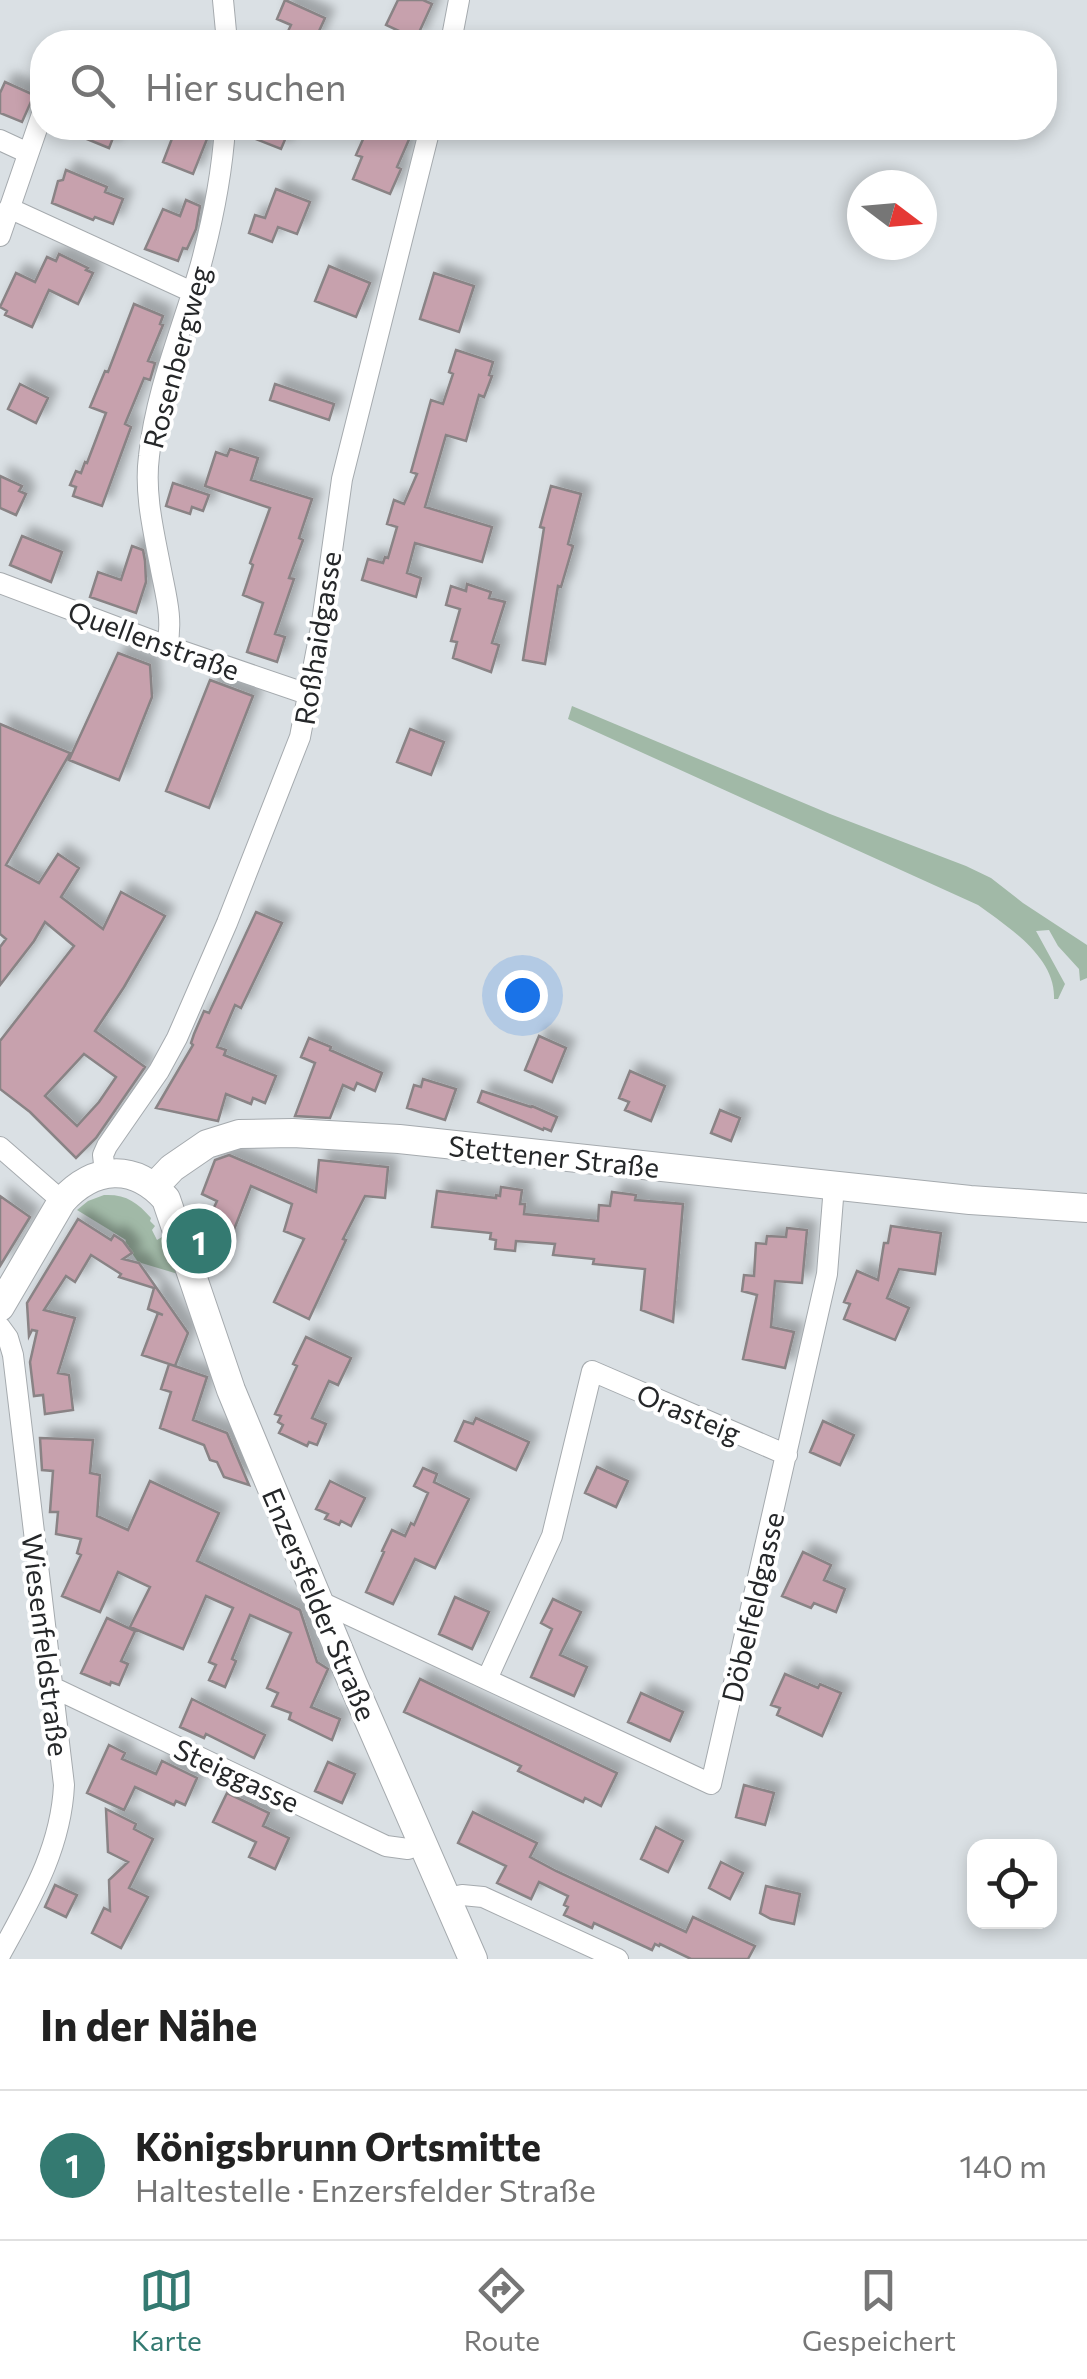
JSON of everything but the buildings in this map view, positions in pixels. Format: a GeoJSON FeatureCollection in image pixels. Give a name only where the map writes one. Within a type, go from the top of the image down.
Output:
{"type":"FeatureCollection","features":[{"type":"Feature","properties":{"kind":"street"},"geometry":{"type":"LineString","coordinates":[[223,0],[226,30]]}},
{"type":"Feature","properties":{"kind":"street"},"geometry":{"type":"LineString","coordinates":[[454,30],[460,0]]}},
{"type":"Feature","properties":{"kind":"street"},"geometry":{"type":"LineString","coordinates":[[0,140],[28,153]]}},
{"type":"Feature","properties":{"kind":"street"},"geometry":{"type":"LineString","coordinates":[[0,236],[33,140]]}},
{"type":"Feature","properties":{"kind":"street","name":"Rosenbergweg"},"geometry":{"type":"LineString","coordinates":[[167,646],[171,621],[147,474],[157,406],[214,209],[223,140]]}},
{"type":"Feature","properties":{"kind":"street","name":"Roßhaidgasse"},"geometry":{"type":"LineString","coordinates":[[106,1173],[103,1155],[107,1146],[159,1071],[207,971],[300,738],[342,479],[427,140]]}},
{"type":"Feature","properties":{"kind":"street"},"geometry":{"type":"LineString","coordinates":[[9,208],[192,292]]}},
{"type":"Feature","properties":{"kind":"street","name":"Quellenstraße"},"geometry":{"type":"LineString","coordinates":[[0,583],[310,695]]}},
{"type":"Feature","properties":{"kind":"street","name":"Stettener Straße"},"geometry":{"type":"LineString","coordinates":[[154,1186],[207,1144],[239,1134],[293,1133],[398,1139],[970,1200],[1087,1208]]}},
{"type":"Feature","properties":{"kind":"street"},"geometry":{"type":"LineString","coordinates":[[0,1147],[62,1200]]}},
{"type":"Feature","properties":{"kind":"street"},"geometry":{"type":"LineString","coordinates":[[0,1307],[62,1200],[76,1187],[106,1173],[136,1176],[154,1186]]}},
{"type":"Feature","properties":{"kind":"street","name":"Enzersfelder Straße"},"geometry":{"type":"LineString","coordinates":[[154,1186],[169,1204],[231,1390],[473,1959]]}},
{"type":"Feature","properties":{"kind":"street","name":"Döbelfeldgasse"},"geometry":{"type":"LineString","coordinates":[[319,1600],[712,1784],[827,1274],[834,1186]]}},
{"type":"Feature","properties":{"kind":"street","name":"Wiesenfeldstraße"},"geometry":{"type":"LineString","coordinates":[[0,1326],[13,1355],[64,1785],[52,1854],[0,1955]]}},
{"type":"Feature","properties":{"kind":"street","name":"Orasteig"},"geometry":{"type":"LineString","coordinates":[[487,1679],[552,1536],[592,1371],[787,1454]]}},
{"type":"Feature","properties":{"kind":"street","name":"Steiggasse"},"geometry":{"type":"LineString","coordinates":[[52,1688],[386,1846],[408,1850],[423,1843]]}},
{"type":"Feature","properties":{"kind":"street"},"geometry":{"type":"LineString","coordinates":[[447,1898],[462,1894],[482,1897],[618,1959]]}},
{"type":"Feature","properties":{"kind":"green space"},"geometry":{"type":"Polygon","coordinates":[[[572,706],[991,878],[1087,945],[1087,978],[1080,981],[1079,969],[1049,930],[1036,931],[1065,984],[1058,999],[1054,999],[1053,984],[1039,957],[1016,933],[978,905],[568,719],[572,706]]]}},
{"type":"Feature","properties":{"kind":"green space"},"geometry":{"type":"Polygon","coordinates":[[[104,1195],[125,1198],[146,1212],[155,1226],[152,1230],[157,1240],[162,1237],[178,1274],[138,1262],[126,1240],[77,1210],[104,1195]]]}},
{"type":"Feature","properties":{"kind":"place","name":"Königsbrunn Ortsmitte"},"geometry":{"type":"Point","coordinates":[199,1241]}}]}
